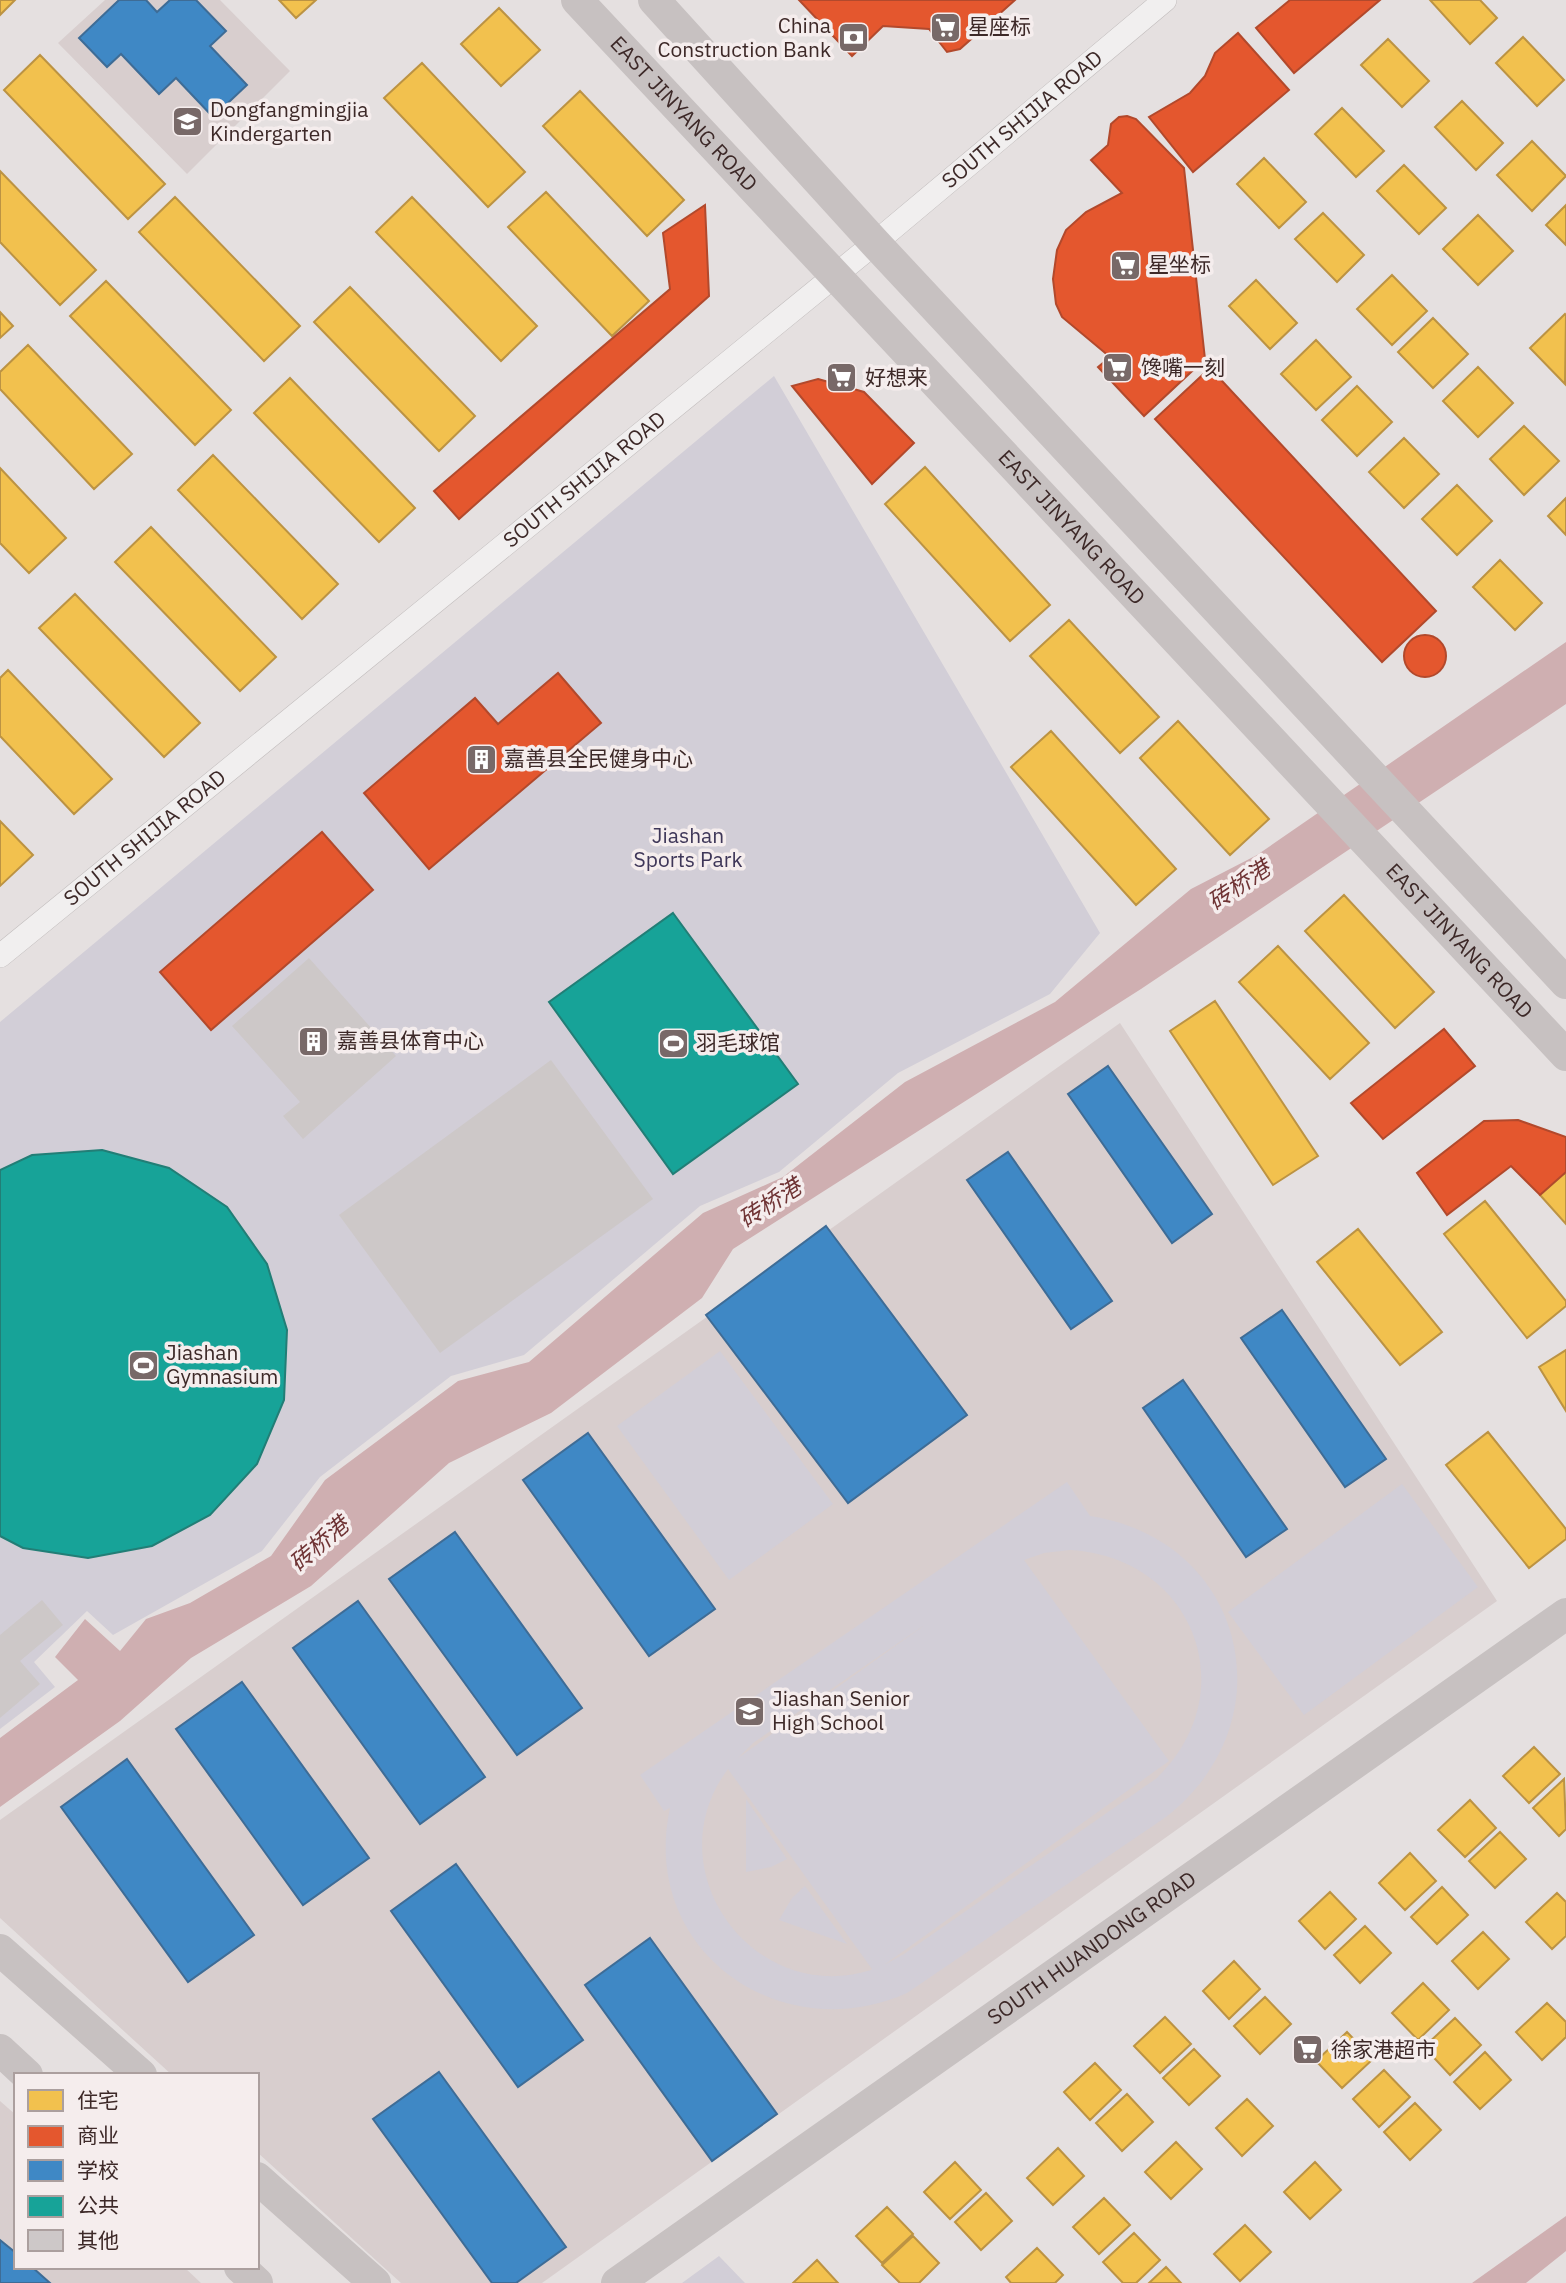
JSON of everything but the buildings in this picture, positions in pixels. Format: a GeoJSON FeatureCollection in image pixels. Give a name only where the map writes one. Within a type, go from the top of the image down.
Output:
{"type":"FeatureCollection","features":[{"type":"Feature","properties":{"kind":"main road","name":"EAST JINYANG ROAD"},"geometry":{"type":"LineString","coordinates":[[577,0],[1566,1055]]}},
{"type":"Feature","properties":{"kind":"main road"},"geometry":{"type":"LineString","coordinates":[[654,0],[874,243],[1333,737],[1566,983]]}},
{"type":"Feature","properties":{"kind":"main road","name":"SOUTH HUANDONG ROAD"},"geometry":{"type":"LineString","coordinates":[[617,2283],[1566,1614]]}},
{"type":"Feature","properties":{"kind":"main road"},"geometry":{"type":"LineString","coordinates":[[0,1950],[139,2073]]}},
{"type":"Feature","properties":{"kind":"main road"},"geometry":{"type":"LineString","coordinates":[[0,2050],[25,2073]]}},
{"type":"Feature","properties":{"kind":"main road"},"geometry":{"type":"LineString","coordinates":[[259,2180],[376,2283]]}},
{"type":"Feature","properties":{"kind":"main road"},"geometry":{"type":"LineString","coordinates":[[242,2269],[257,2283]]}},
{"type":"Feature","properties":{"kind":"street","name":"SOUTH SHIJIA ROAD"},"geometry":{"type":"LineString","coordinates":[[0,956],[874,243],[1165,0]]}},
{"type":"Feature","properties":{"kind":"shaded area","name":"Dongfangmingjia Kindergarten"},"geometry":{"type":"Polygon","coordinates":[[[105,0],[220,0],[290,71],[187,174],[58,43],[105,0]]]}},
{"type":"Feature","properties":{"kind":"shaded area","name":"Jiashan Senior High School"},"geometry":{"type":"Polygon","coordinates":[[[1120,1023],[1497,1601],[542,2283],[401,2283],[259,2154],[259,2073],[170,2073],[0,1918],[0,1820],[1120,1023]]]}},
{"type":"Feature","properties":{"kind":"shaded area"},"geometry":{"type":"Polygon","coordinates":[[[0,2101],[14,2113],[14,2269],[186,2269],[201,2283],[0,2283],[0,2101]]]}},
{"type":"Feature","properties":{"kind":"green space","name":"Jiashan Sports Park"},"geometry":{"type":"Polygon","coordinates":[[[774,376],[1100,933],[1050,994],[898,1073],[779,1172],[700,1206],[524,1355],[451,1376],[320,1477],[262,1551],[113,1635],[87,1611],[34,1662],[55,1687],[0,1729],[0,1022],[774,376]]]}},
{"type":"Feature","properties":{"kind":"green space"},"geometry":{"type":"Polygon","coordinates":[[[720,1351],[833,1504],[729,1580],[617,1426],[720,1351]]]}},
{"type":"Feature","properties":{"kind":"green space"},"geometry":{"type":"Polygon","coordinates":[[[1067,1482],[1090,1516],[1143,1532],[1185,1560],[1215,1596],[1233,1640],[1237,1686],[1228,1733],[1204,1777],[1166,1817],[907,1993],[859,2007],[812,2008],[768,1997],[729,1975],[698,1944],[676,1904],[666,1859],[670,1808],[664,1811],[640,1775],[1067,1482]],[[1070,1550],[1044,1553],[1024,1560],[1169,1761],[884,1965],[904,1954],[1157,1778],[1184,1744],[1198,1707],[1201,1669],[1193,1634],[1175,1602],[1148,1576],[1113,1558],[1070,1550]],[[922,1627],[753,1743],[738,1758],[922,1627]],[[728,1769],[708,1808],[702,1848],[709,1886],[727,1921],[754,1949],[788,1968],[828,1976],[872,1969],[728,1769]]]}},
{"type":"Feature","properties":{"kind":"green space"},"geometry":{"type":"Polygon","coordinates":[[[1402,1484],[1478,1587],[1304,1715],[1228,1612],[1402,1484]]]}},
{"type":"Feature","properties":{"kind":"green space"},"geometry":{"type":"Polygon","coordinates":[[[746,1799],[787,1859],[771,1867],[746,1872],[746,1799]]]}},
{"type":"Feature","properties":{"kind":"green space"},"geometry":{"type":"Polygon","coordinates":[[[805,1886],[847,1944],[779,1920],[792,1898],[805,1886]]]}},
{"type":"Feature","properties":{"kind":"green space"},"geometry":{"type":"Polygon","coordinates":[[[719,2256],[745,2283],[682,2283],[719,2256]]]}},
{"type":"Feature","properties":{"kind":"water","name":"砖桥港"},"geometry":{"type":"Polygon","coordinates":[[[1566,642],[1566,704],[1141,989],[733,1249],[702,1298],[551,1413],[449,1463],[311,1586],[191,1658],[120,1721],[0,1807],[0,1738],[78,1680],[55,1657],[85,1619],[120,1651],[146,1619],[190,1603],[271,1556],[325,1480],[458,1381],[529,1362],[703,1213],[783,1177],[905,1082],[1055,1002],[1191,889],[1257,855],[1566,642]]]}},
{"type":"Feature","properties":{"kind":"water"},"geometry":{"type":"Polygon","coordinates":[[[1566,2216],[1566,2251],[1526,2283],[1472,2283],[1566,2216]]]}},
{"type":"Feature","properties":{"kind":"place","name":"星座标"},"geometry":{"type":"Point","coordinates":[945,27]}},
{"type":"Feature","properties":{"kind":"place","name":"China Construction Bank"},"geometry":{"type":"Point","coordinates":[854,38]}},
{"type":"Feature","properties":{"kind":"place","name":"Dongfangmingjia Kindergarten"},"geometry":{"type":"Point","coordinates":[187,122]}},
{"type":"Feature","properties":{"kind":"place","name":"星坐标"},"geometry":{"type":"Point","coordinates":[1125,265]}},
{"type":"Feature","properties":{"kind":"place","name":"馋嘴一刻"},"geometry":{"type":"Point","coordinates":[1118,368]}},
{"type":"Feature","properties":{"kind":"place","name":"好想来"},"geometry":{"type":"Point","coordinates":[842,378]}},
{"type":"Feature","properties":{"kind":"place","name":"嘉善县全民健身中心"},"geometry":{"type":"Point","coordinates":[481,759]}},
{"type":"Feature","properties":{"kind":"place","name":"嘉善县体育中心"},"geometry":{"type":"Point","coordinates":[314,1041]}},
{"type":"Feature","properties":{"kind":"place","name":"羽毛球馆"},"geometry":{"type":"Point","coordinates":[673,1043]}},
{"type":"Feature","properties":{"kind":"place","name":"Jiashan Gymnasium"},"geometry":{"type":"Point","coordinates":[143,1365]}},
{"type":"Feature","properties":{"kind":"place","name":"Jiashan Senior High School"},"geometry":{"type":"Point","coordinates":[749,1711]}},
{"type":"Feature","properties":{"kind":"place","name":"徐家港超市"},"geometry":{"type":"Point","coordinates":[1308,2050]}}]}
